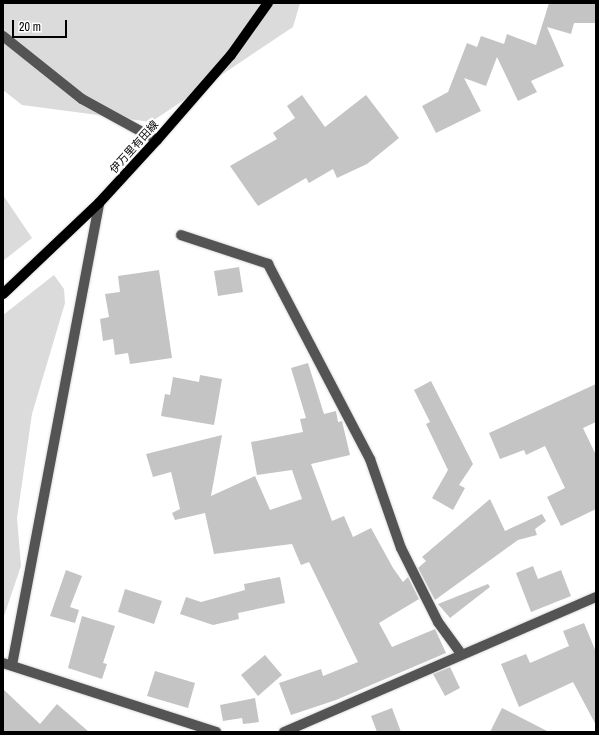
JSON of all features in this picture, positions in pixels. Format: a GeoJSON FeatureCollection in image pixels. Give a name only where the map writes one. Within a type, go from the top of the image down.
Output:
{"type":"FeatureCollection","features":[{"type":"Feature","properties":{"kind":"main road","name":"伊万里有田線"},"geometry":{"type":"LineString","coordinates":[[3,294],[99,203],[157,140],[231,55],[268,3]]}},
{"type":"Feature","properties":{"kind":"street"},"geometry":{"type":"LineString","coordinates":[[3,36],[82,99],[157,140]]}},
{"type":"Feature","properties":{"kind":"street"},"geometry":{"type":"LineString","coordinates":[[99,203],[7,664],[216,732]]}},
{"type":"Feature","properties":{"kind":"street"},"geometry":{"type":"LineString","coordinates":[[181,234],[268,264],[370,459],[402,548],[438,622],[461,654]]}},
{"type":"Feature","properties":{"kind":"street"},"geometry":{"type":"LineString","coordinates":[[284,732],[461,654],[596,597]]}},
{"type":"Feature","properties":{"kind":"shaded area"},"geometry":{"type":"Polygon","coordinates":[[[3,3],[300,3],[293,27],[151,122],[22,105],[3,90],[3,3]]]}},
{"type":"Feature","properties":{"kind":"shaded area"},"geometry":{"type":"Polygon","coordinates":[[[3,195],[32,238],[3,261],[3,195]]]}},
{"type":"Feature","properties":{"kind":"shaded area"},"geometry":{"type":"Polygon","coordinates":[[[54,275],[64,289],[65,303],[32,414],[17,518],[21,566],[3,619],[3,315],[54,275]]]}},
{"type":"Feature","properties":{"kind":"building"},"geometry":{"type":"Polygon","coordinates":[[[549,3],[596,3],[596,23],[574,23],[571,34],[547,27],[564,66],[531,81],[537,92],[518,101],[497,57],[486,86],[464,78],[481,111],[436,133],[422,106],[448,92],[467,43],[477,47],[481,36],[504,44],[507,34],[536,45],[549,3]]]}},
{"type":"Feature","properties":{"kind":"building"},"geometry":{"type":"Polygon","coordinates":[[[302,95],[325,127],[366,95],[399,138],[367,164],[337,178],[333,169],[309,183],[306,178],[258,206],[230,166],[277,139],[273,133],[295,118],[287,106],[302,95]]]}},
{"type":"Feature","properties":{"kind":"building"},"geometry":{"type":"Polygon","coordinates":[[[239,267],[243,292],[218,296],[214,271],[239,267]]]}},
{"type":"Feature","properties":{"kind":"building"},"geometry":{"type":"Polygon","coordinates":[[[159,270],[172,358],[130,364],[128,353],[115,355],[113,339],[103,341],[100,319],[109,317],[105,294],[120,292],[118,276],[159,270]]]}},
{"type":"Feature","properties":{"kind":"building"},"geometry":{"type":"Polygon","coordinates":[[[308,363],[324,414],[336,411],[338,422],[342,421],[350,455],[311,464],[332,521],[344,516],[353,537],[371,528],[393,568],[403,582],[408,577],[419,599],[379,623],[392,647],[435,629],[446,653],[336,700],[291,715],[279,683],[321,669],[323,676],[358,662],[309,562],[301,565],[292,544],[214,554],[205,513],[175,520],[172,513],[180,509],[171,472],[153,477],[146,454],[222,435],[211,496],[255,476],[270,510],[302,499],[292,470],[257,475],[251,442],[303,432],[300,419],[306,418],[291,368],[308,363]]]}},
{"type":"Feature","properties":{"kind":"building"},"geometry":{"type":"Polygon","coordinates":[[[200,375],[222,379],[214,425],[161,416],[165,394],[170,395],[173,377],[199,382],[200,375]]]}},
{"type":"Feature","properties":{"kind":"building"},"geometry":{"type":"Polygon","coordinates":[[[431,381],[473,464],[459,485],[465,488],[453,510],[432,498],[448,470],[426,424],[430,422],[414,390],[431,381]]]}},
{"type":"Feature","properties":{"kind":"building"},"geometry":{"type":"Polygon","coordinates":[[[596,384],[596,422],[583,428],[596,455],[596,509],[561,526],[547,497],[565,488],[545,446],[526,455],[524,450],[500,459],[489,433],[596,384]]]}},
{"type":"Feature","properties":{"kind":"building"},"geometry":{"type":"Polygon","coordinates":[[[490,499],[505,531],[542,514],[546,521],[535,529],[537,535],[518,540],[435,600],[418,568],[426,561],[422,557],[490,499]]]}},
{"type":"Feature","properties":{"kind":"building"},"geometry":{"type":"Polygon","coordinates":[[[533,566],[538,579],[561,570],[571,596],[531,612],[516,573],[533,566]]]}},
{"type":"Feature","properties":{"kind":"building"},"geometry":{"type":"Polygon","coordinates":[[[66,570],[82,576],[70,607],[79,610],[75,623],[50,616],[66,570]]]}},
{"type":"Feature","properties":{"kind":"building"},"geometry":{"type":"Polygon","coordinates":[[[280,577],[285,603],[238,613],[239,619],[213,625],[180,614],[186,597],[201,602],[245,590],[244,584],[280,577]]]}},
{"type":"Feature","properties":{"kind":"building"},"geometry":{"type":"Polygon","coordinates":[[[488,584],[490,587],[450,618],[438,604],[488,584]]]}},
{"type":"Feature","properties":{"kind":"building"},"geometry":{"type":"Polygon","coordinates":[[[125,589],[162,601],[154,624],[118,612],[125,589]]]}},
{"type":"Feature","properties":{"kind":"building"},"geometry":{"type":"Polygon","coordinates":[[[82,616],[115,626],[103,663],[107,664],[102,679],[68,668],[82,616]]]}},
{"type":"Feature","properties":{"kind":"building"},"geometry":{"type":"Polygon","coordinates":[[[584,623],[596,652],[596,725],[573,682],[519,707],[501,664],[526,654],[530,663],[569,646],[563,631],[584,623]]]}},
{"type":"Feature","properties":{"kind":"building"},"geometry":{"type":"Polygon","coordinates":[[[265,655],[282,675],[258,696],[241,675],[265,655]]]}},
{"type":"Feature","properties":{"kind":"building"},"geometry":{"type":"Polygon","coordinates":[[[450,667],[460,688],[445,696],[433,674],[450,667]]]}},
{"type":"Feature","properties":{"kind":"building"},"geometry":{"type":"Polygon","coordinates":[[[155,671],[195,683],[188,708],[147,696],[155,671]]]}},
{"type":"Feature","properties":{"kind":"building"},"geometry":{"type":"Polygon","coordinates":[[[3,689],[40,724],[57,704],[89,732],[3,732],[3,689]]]}},
{"type":"Feature","properties":{"kind":"building"},"geometry":{"type":"Polygon","coordinates":[[[255,698],[259,722],[243,724],[242,718],[223,721],[220,705],[255,698]]]}},
{"type":"Feature","properties":{"kind":"building"},"geometry":{"type":"Polygon","coordinates":[[[392,708],[401,732],[377,732],[371,716],[392,708]]]}},
{"type":"Feature","properties":{"kind":"building"},"geometry":{"type":"Polygon","coordinates":[[[502,708],[549,732],[490,732],[502,708]]]}}]}
